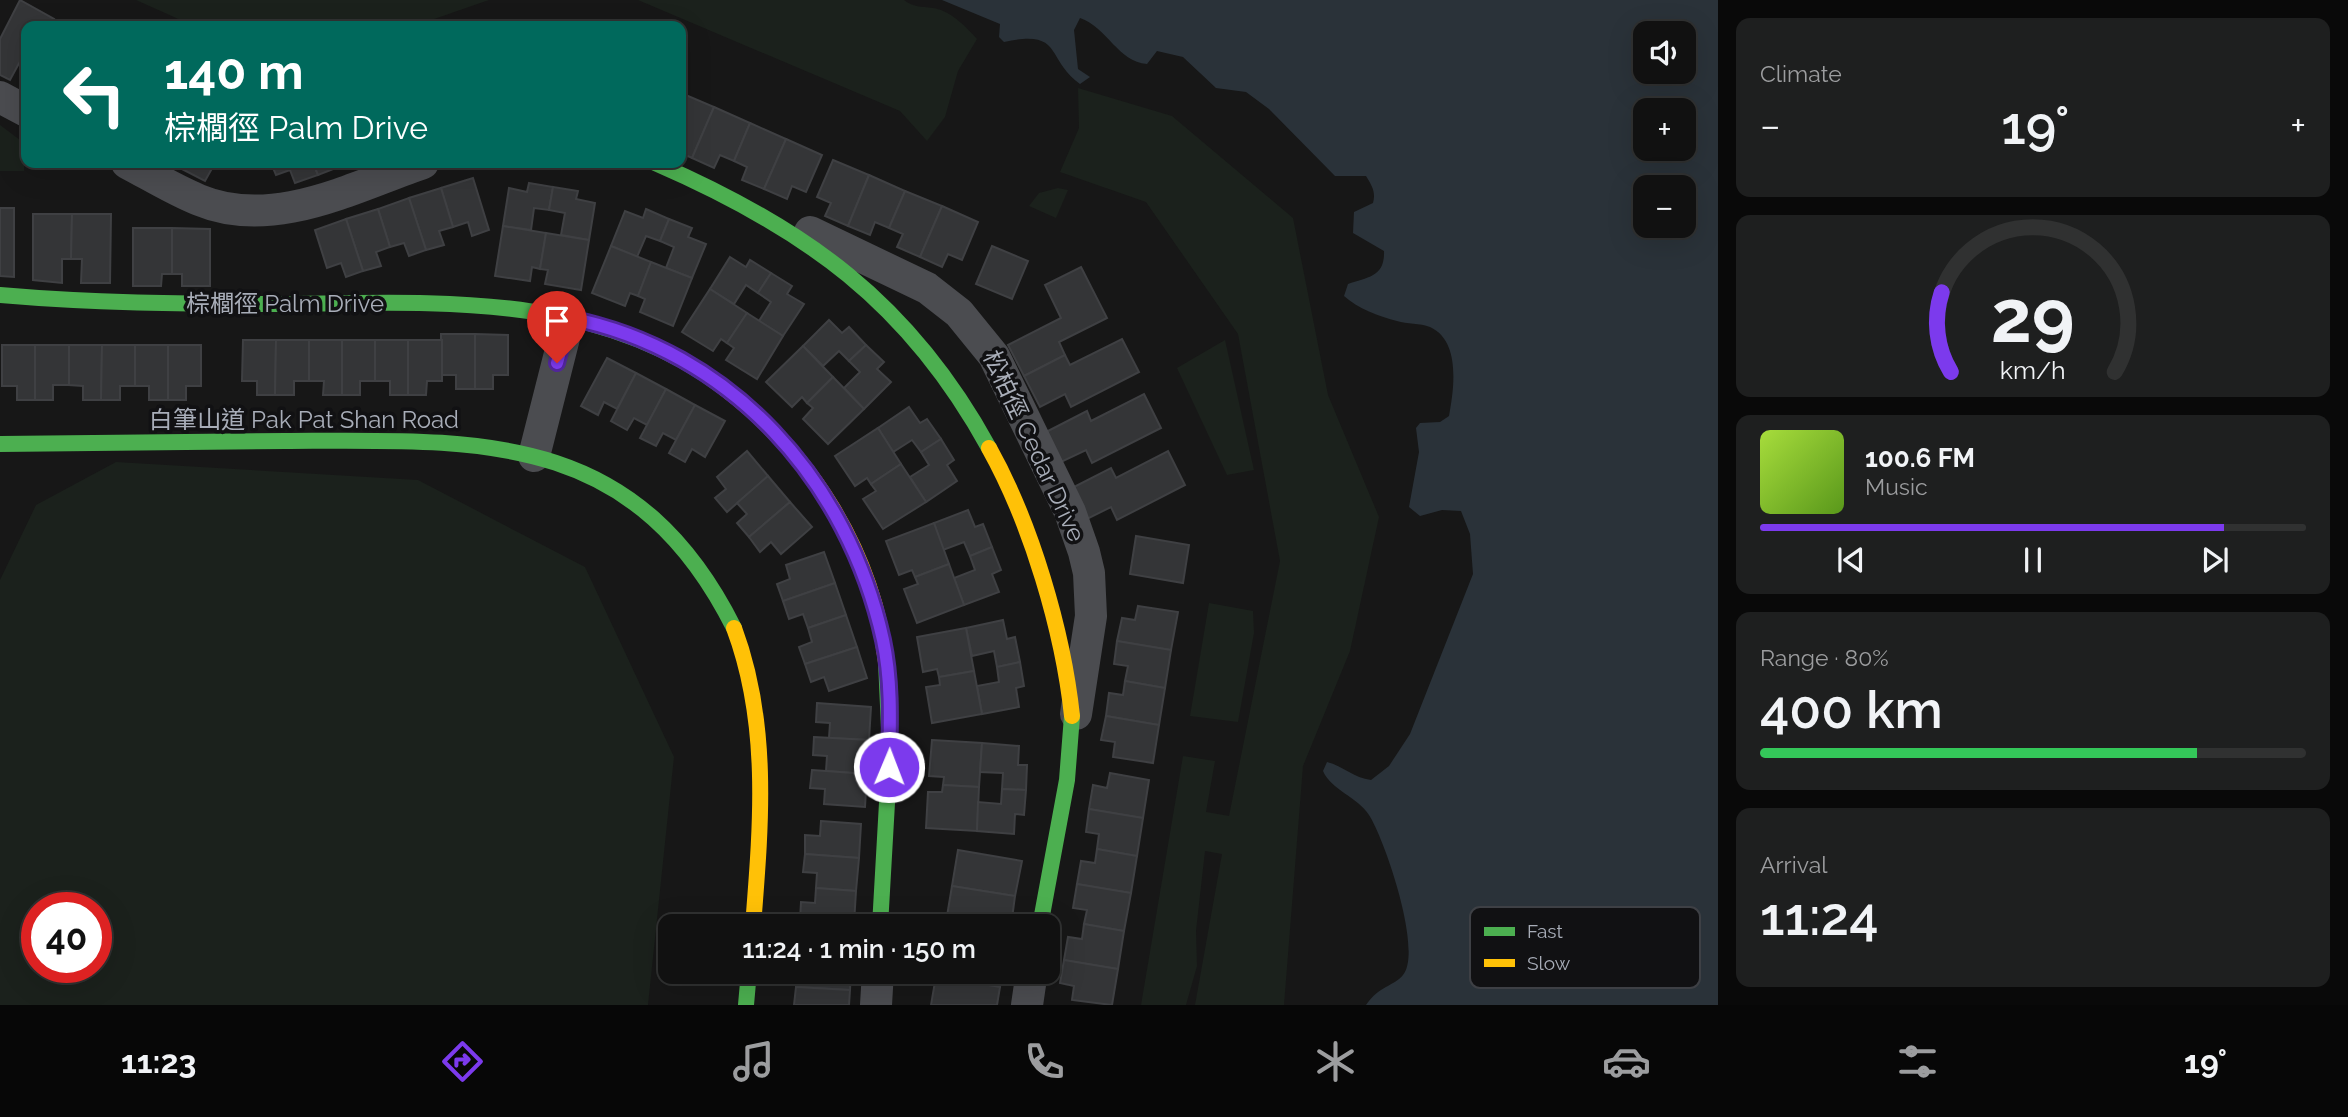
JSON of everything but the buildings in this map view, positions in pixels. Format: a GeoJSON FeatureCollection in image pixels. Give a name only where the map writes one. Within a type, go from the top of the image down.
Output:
{"type":"FeatureCollection","features":[{"type":"Feature","properties":{"kind":"street"},"geometry":{"type":"LineString","coordinates":[[0,97],[21,108]]}},
{"type":"Feature","properties":{"kind":"street"},"geometry":{"type":"LineString","coordinates":[[137,168],[199,200],[254,211],[308,203],[409,168]]}},
{"type":"Feature","properties":{"kind":"street","name":"松柏徑 Cedar Drive"},"geometry":{"type":"LineString","coordinates":[[667,168],[910,278],[944,300],[984,341],[1002,371],[1070,512],[1084,552],[1091,616],[1042,914]]}},
{"type":"Feature","properties":{"kind":"street","name":"松柏徑 Cedar Drive"},"geometry":{"type":"LineString","coordinates":[[721,191],[790,231],[845,270],[914,339],[966,407],[1009,483],[1031,538],[1049,602],[1074,730]]}},
{"type":"Feature","properties":{"kind":"street","name":"棕櫚徑 Palm Drive"},"geometry":{"type":"LineString","coordinates":[[0,295],[107,304],[498,305],[610,326],[667,351],[720,383],[767,424],[808,471],[842,524],[870,594],[883,642],[891,704],[881,914]]}},
{"type":"Feature","properties":{"kind":"street"},"geometry":{"type":"LineString","coordinates":[[534,456],[569,318]]}},
{"type":"Feature","properties":{"kind":"street","name":"白筆山道 Pak Pat Shan Road"},"geometry":{"type":"LineString","coordinates":[[0,444],[391,439],[466,443],[534,456],[586,474],[635,502],[680,542],[706,576],[724,607],[746,661],[757,709],[760,744],[761,816],[754,914]]}},
{"type":"Feature","properties":{"kind":"street"},"geometry":{"type":"LineString","coordinates":[[746,1005],[748,984]]}},
{"type":"Feature","properties":{"kind":"street"},"geometry":{"type":"LineString","coordinates":[[876,1005],[877,984]]}},
{"type":"Feature","properties":{"kind":"street"},"geometry":{"type":"LineString","coordinates":[[1027,1005],[1030,984]]}},
{"type":"Feature","properties":{"kind":"shaded area"},"geometry":{"type":"Polygon","coordinates":[[[136,0],[489,0],[428,21],[183,21],[136,0]]]}},
{"type":"Feature","properties":{"kind":"shaded area"},"geometry":{"type":"Polygon","coordinates":[[[638,0],[904,0],[913,5],[946,13],[977,39],[958,71],[945,117],[927,141],[900,111],[638,0]]]}},
{"type":"Feature","properties":{"kind":"shaded area"},"geometry":{"type":"Polygon","coordinates":[[[942,0],[1718,0],[1718,1005],[1366,1005],[1376,994],[1403,975],[1408,962],[1405,920],[1392,870],[1369,815],[1332,783],[1323,771],[1327,762],[1371,780],[1389,766],[1410,734],[1473,574],[1470,534],[1461,511],[1442,510],[1420,516],[1409,507],[1419,452],[1416,428],[1420,423],[1440,422],[1449,416],[1453,367],[1447,343],[1430,327],[1383,317],[1344,296],[1348,284],[1374,275],[1384,260],[1384,251],[1353,233],[1354,212],[1373,203],[1373,189],[1366,176],[1335,176],[1269,109],[1246,92],[1216,88],[1183,57],[1157,51],[1147,64],[1137,62],[1120,51],[1089,22],[1080,18],[1074,30],[1078,69],[1090,77],[1080,84],[1045,43],[1023,39],[1004,42],[999,37],[1000,24],[942,0]]]}},
{"type":"Feature","properties":{"kind":"shaded area"},"geometry":{"type":"Polygon","coordinates":[[[1078,88],[1172,116],[1293,218],[1328,395],[1379,517],[1350,651],[1303,766],[1284,1005],[1195,1005],[1222,854],[1205,851],[1196,931],[1197,966],[1186,1005],[1141,1005],[1183,756],[1215,761],[1206,812],[1229,816],[1280,561],[1238,334],[1146,202],[1060,172],[1079,128],[1078,88]]]}},
{"type":"Feature","properties":{"kind":"shaded area"},"geometry":{"type":"Polygon","coordinates":[[[0,125],[21,141],[21,168],[24,168],[24,171],[0,171],[0,125]]]}},
{"type":"Feature","properties":{"kind":"shaded area"},"geometry":{"type":"Polygon","coordinates":[[[1058,188],[1068,190],[1056,218],[1029,206],[1039,193],[1058,188]]]}},
{"type":"Feature","properties":{"kind":"shaded area"},"geometry":{"type":"Polygon","coordinates":[[[1225,340],[1254,470],[1227,475],[1177,368],[1225,340]]]}},
{"type":"Feature","properties":{"kind":"shaded area"},"geometry":{"type":"Polygon","coordinates":[[[116,462],[418,480],[585,567],[674,757],[648,1005],[0,1005],[0,580],[36,505],[116,462]]]}},
{"type":"Feature","properties":{"kind":"shaded area"},"geometry":{"type":"Polygon","coordinates":[[[1209,603],[1253,611],[1254,633],[1238,722],[1190,716],[1209,603]]]}},
{"type":"Feature","properties":{"kind":"traffic: fast"},"geometry":{"type":"LineString","coordinates":[[666,168],[759,214],[806,243],[848,275],[888,311],[924,351],[958,397],[989,448]]}},
{"type":"Feature","properties":{"kind":"traffic: fast"},"geometry":{"type":"LineString","coordinates":[[0,295],[138,302],[392,303],[509,308],[566,318],[621,333],[674,356],[724,388]]}},
{"type":"Feature","properties":{"kind":"traffic: fast"},"geometry":{"type":"LineString","coordinates":[[0,444],[423,442],[486,447],[545,460],[599,481],[649,515],[694,563],[734,628]]}},
{"type":"Feature","properties":{"kind":"traffic: fast"},"geometry":{"type":"LineString","coordinates":[[881,914],[890,750],[886,662]]}},
{"type":"Feature","properties":{"kind":"traffic: fast"},"geometry":{"type":"LineString","coordinates":[[1042,914],[1067,780],[1072,716]]}},
{"type":"Feature","properties":{"kind":"traffic: fast"},"geometry":{"type":"LineString","coordinates":[[746,1005],[748,984]]}},
{"type":"Feature","properties":{"kind":"traffic: slow"},"geometry":{"type":"LineString","coordinates":[[724,388],[784,443],[833,508],[852,544],[867,582],[879,621],[886,662]]}},
{"type":"Feature","properties":{"kind":"traffic: slow"},"geometry":{"type":"LineString","coordinates":[[989,448],[1018,510],[1043,578],[1061,649],[1072,716]]}},
{"type":"Feature","properties":{"kind":"traffic: slow"},"geometry":{"type":"LineString","coordinates":[[734,628],[745,664],[758,738],[760,813],[754,914]]}},
{"type":"Feature","properties":{"kind":"route"},"geometry":{"type":"LineString","coordinates":[[557,363],[569,318],[610,326],[667,351],[720,383],[767,424],[808,471],[842,524],[867,582],[883,642],[891,704],[889,767]]}}]}
